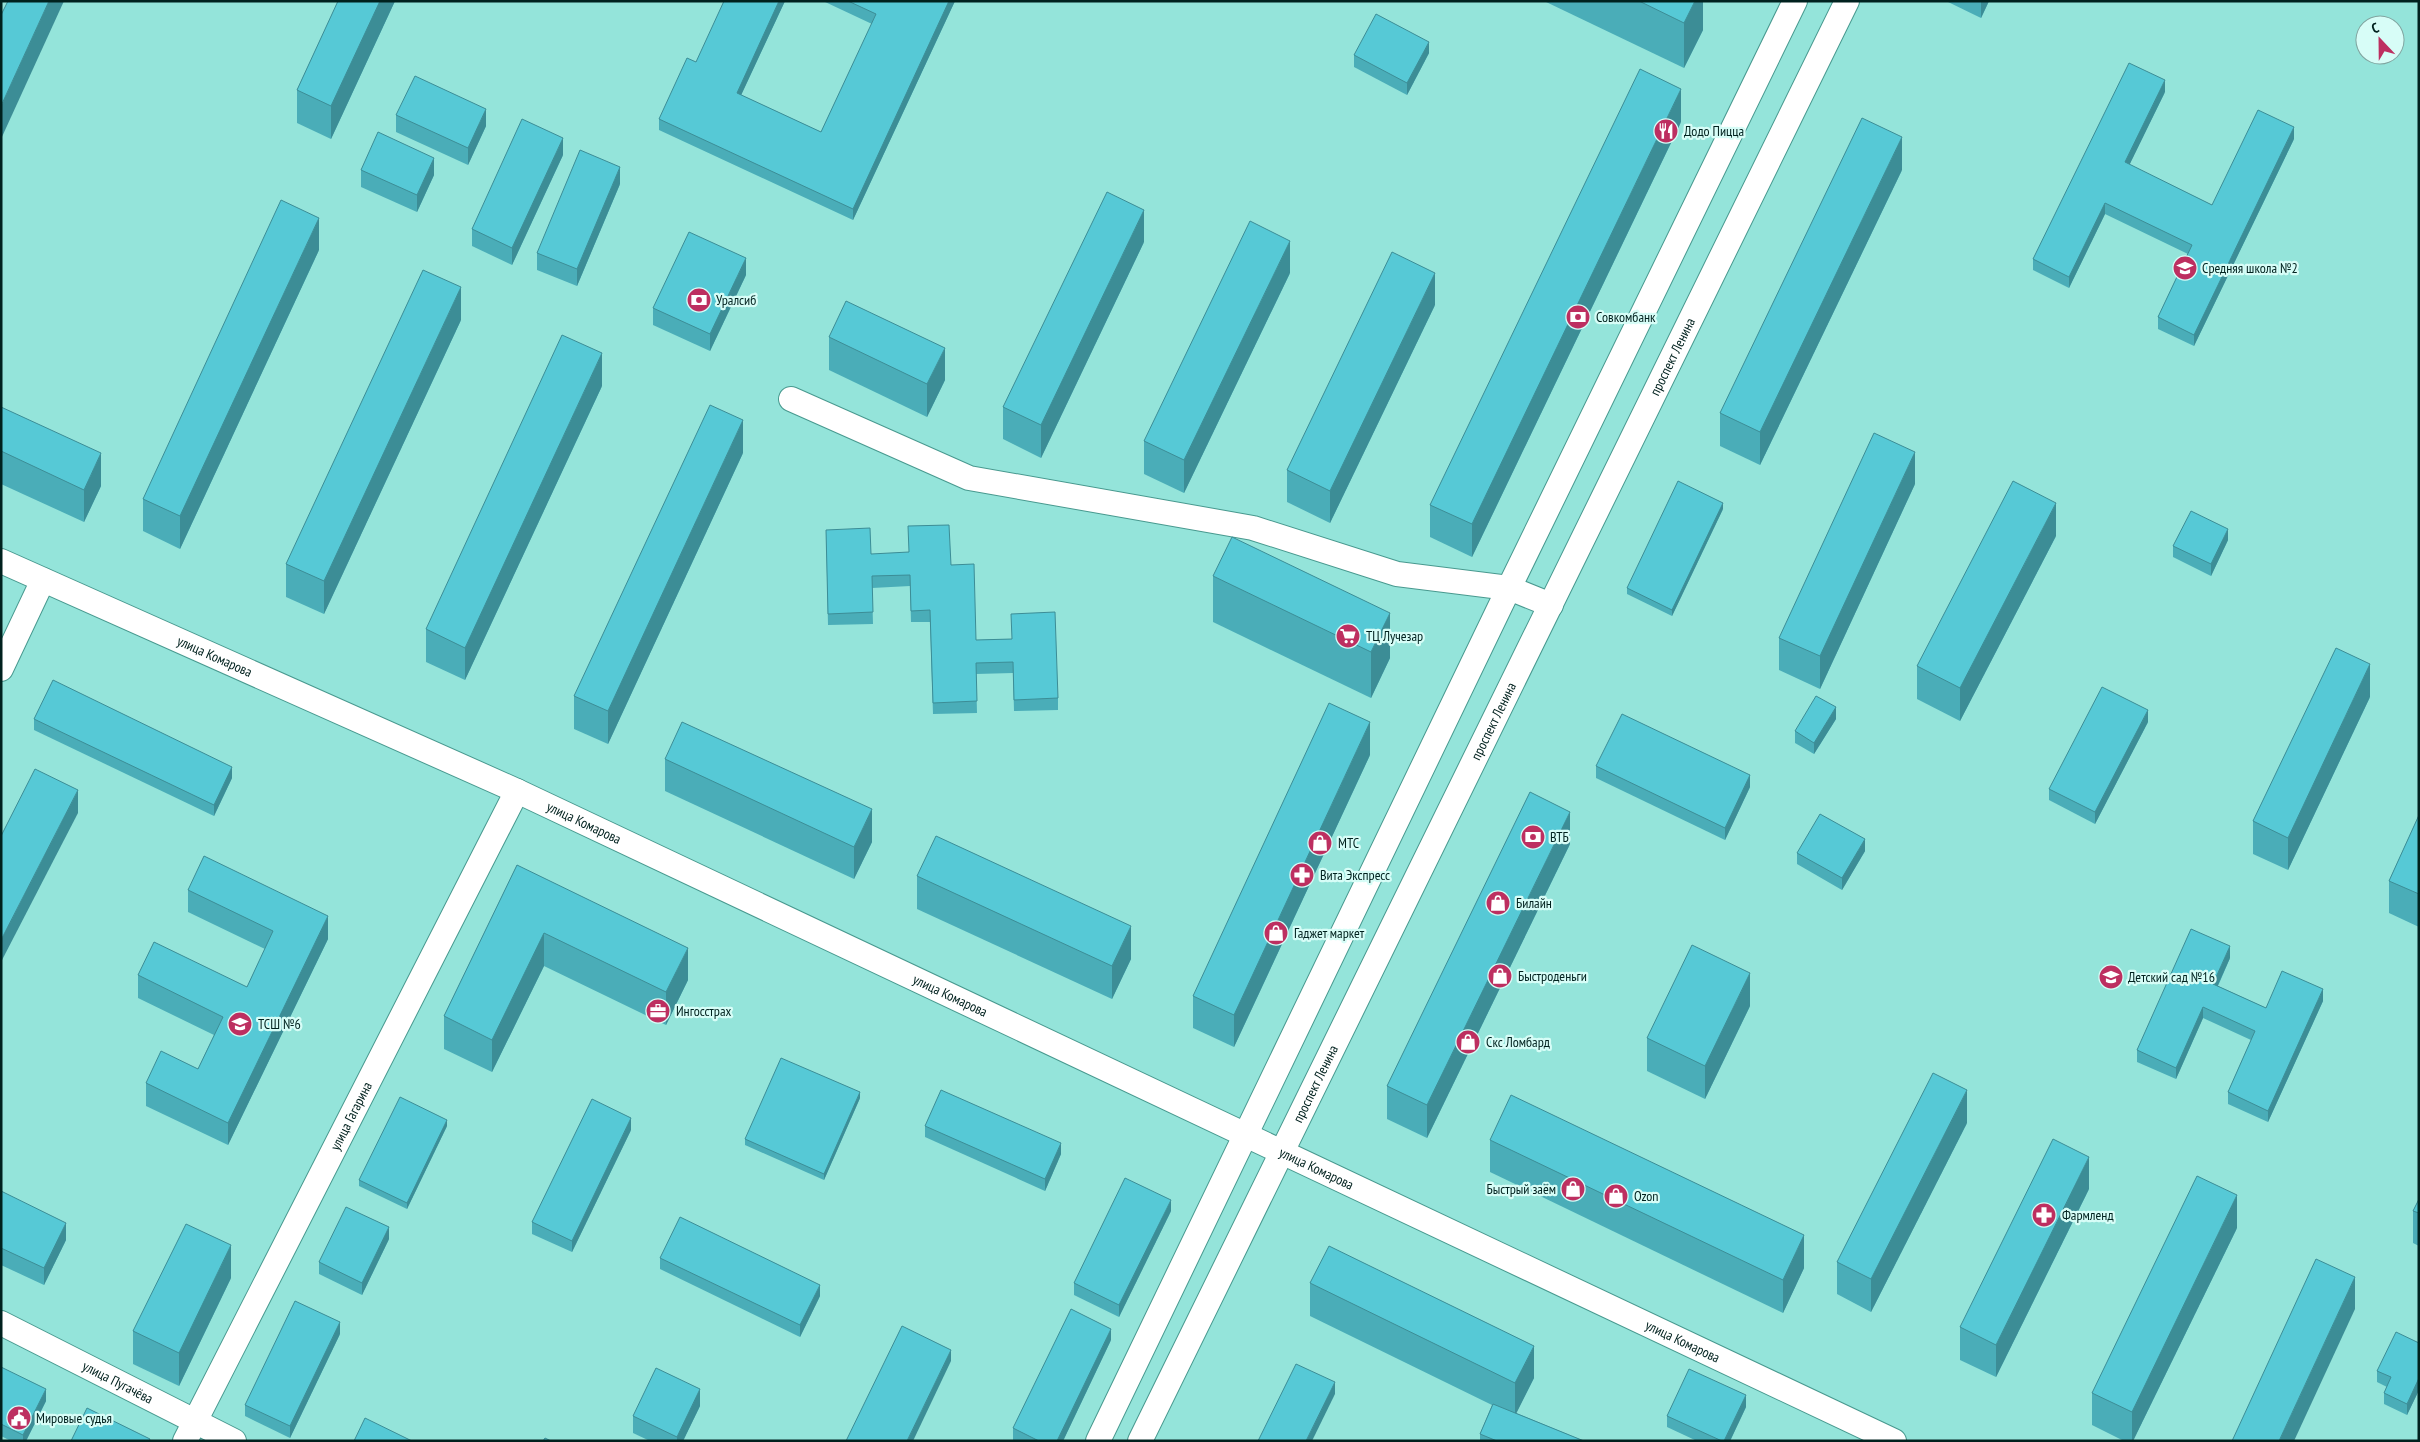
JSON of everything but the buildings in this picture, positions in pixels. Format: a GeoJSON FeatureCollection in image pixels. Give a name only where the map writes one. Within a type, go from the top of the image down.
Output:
{"type":"FeatureCollection","features":[{"type":"Feature","properties":{"kind":"street"},"geometry":{"type":"LineString","coordinates":[[1098,1441],[1509,588],[1795,1]]}},
{"type":"Feature","properties":{"kind":"street","name":"проспект Ленина"},"geometry":{"type":"LineString","coordinates":[[1140,1441],[1847,1]]}},
{"type":"Feature","properties":{"kind":"street"},"geometry":{"type":"LineString","coordinates":[[791,399],[969,478],[1254,528],[1397,574],[1509,588],[1550,605]]}},
{"type":"Feature","properties":{"kind":"street","name":"улица Комарова"},"geometry":{"type":"LineString","coordinates":[[1,561],[518,791],[1894,1441]]}},
{"type":"Feature","properties":{"kind":"street"},"geometry":{"type":"LineString","coordinates":[[1,669],[43,580]]}},
{"type":"Feature","properties":{"kind":"street","name":"улица Гагарина"},"geometry":{"type":"LineString","coordinates":[[189,1431],[518,791]]}},
{"type":"Feature","properties":{"kind":"street","name":"улица Пугачёва"},"geometry":{"type":"LineString","coordinates":[[1,1323],[189,1431],[234,1441]]}},
{"type":"Feature","properties":{"kind":"place","name":"Додо Пицца"},"geometry":{"type":"Point","coordinates":[1666,131]}},
{"type":"Feature","properties":{"kind":"place","name":"Средняя школа №2"},"geometry":{"type":"Point","coordinates":[2185,268]}},
{"type":"Feature","properties":{"kind":"place","name":"Уралсиб"},"geometry":{"type":"Point","coordinates":[699,300]}},
{"type":"Feature","properties":{"kind":"place","name":"Совкомбанк"},"geometry":{"type":"Point","coordinates":[1578,317]}},
{"type":"Feature","properties":{"kind":"place","name":"ТЦ Лучезар"},"geometry":{"type":"Point","coordinates":[1348,636]}},
{"type":"Feature","properties":{"kind":"place","name":"ВТБ"},"geometry":{"type":"Point","coordinates":[1533,837]}},
{"type":"Feature","properties":{"kind":"place","name":"МТС"},"geometry":{"type":"Point","coordinates":[1320,843]}},
{"type":"Feature","properties":{"kind":"place","name":"Вита Экспресс"},"geometry":{"type":"Point","coordinates":[1302,875]}},
{"type":"Feature","properties":{"kind":"place","name":"Билайн"},"geometry":{"type":"Point","coordinates":[1498,903]}},
{"type":"Feature","properties":{"kind":"place","name":"Гаджет маркет"},"geometry":{"type":"Point","coordinates":[1276,933]}},
{"type":"Feature","properties":{"kind":"place","name":"Быстроденьги"},"geometry":{"type":"Point","coordinates":[1500,976]}},
{"type":"Feature","properties":{"kind":"place","name":"Детский сад №16"},"geometry":{"type":"Point","coordinates":[2111,977]}},
{"type":"Feature","properties":{"kind":"place","name":"Ингосстрах"},"geometry":{"type":"Point","coordinates":[658,1011]}},
{"type":"Feature","properties":{"kind":"place","name":"ТСШ №6"},"geometry":{"type":"Point","coordinates":[240,1024]}},
{"type":"Feature","properties":{"kind":"place","name":"Скс Ломбард"},"geometry":{"type":"Point","coordinates":[1468,1042]}},
{"type":"Feature","properties":{"kind":"place","name":"Быстрый заём"},"geometry":{"type":"Point","coordinates":[1573,1189]}},
{"type":"Feature","properties":{"kind":"place","name":"Ozon"},"geometry":{"type":"Point","coordinates":[1616,1196]}},
{"type":"Feature","properties":{"kind":"place","name":"Фармленд"},"geometry":{"type":"Point","coordinates":[2044,1215]}},
{"type":"Feature","properties":{"kind":"place","name":"Мировые судья"},"geometry":{"type":"Point","coordinates":[19,1418]}}]}
